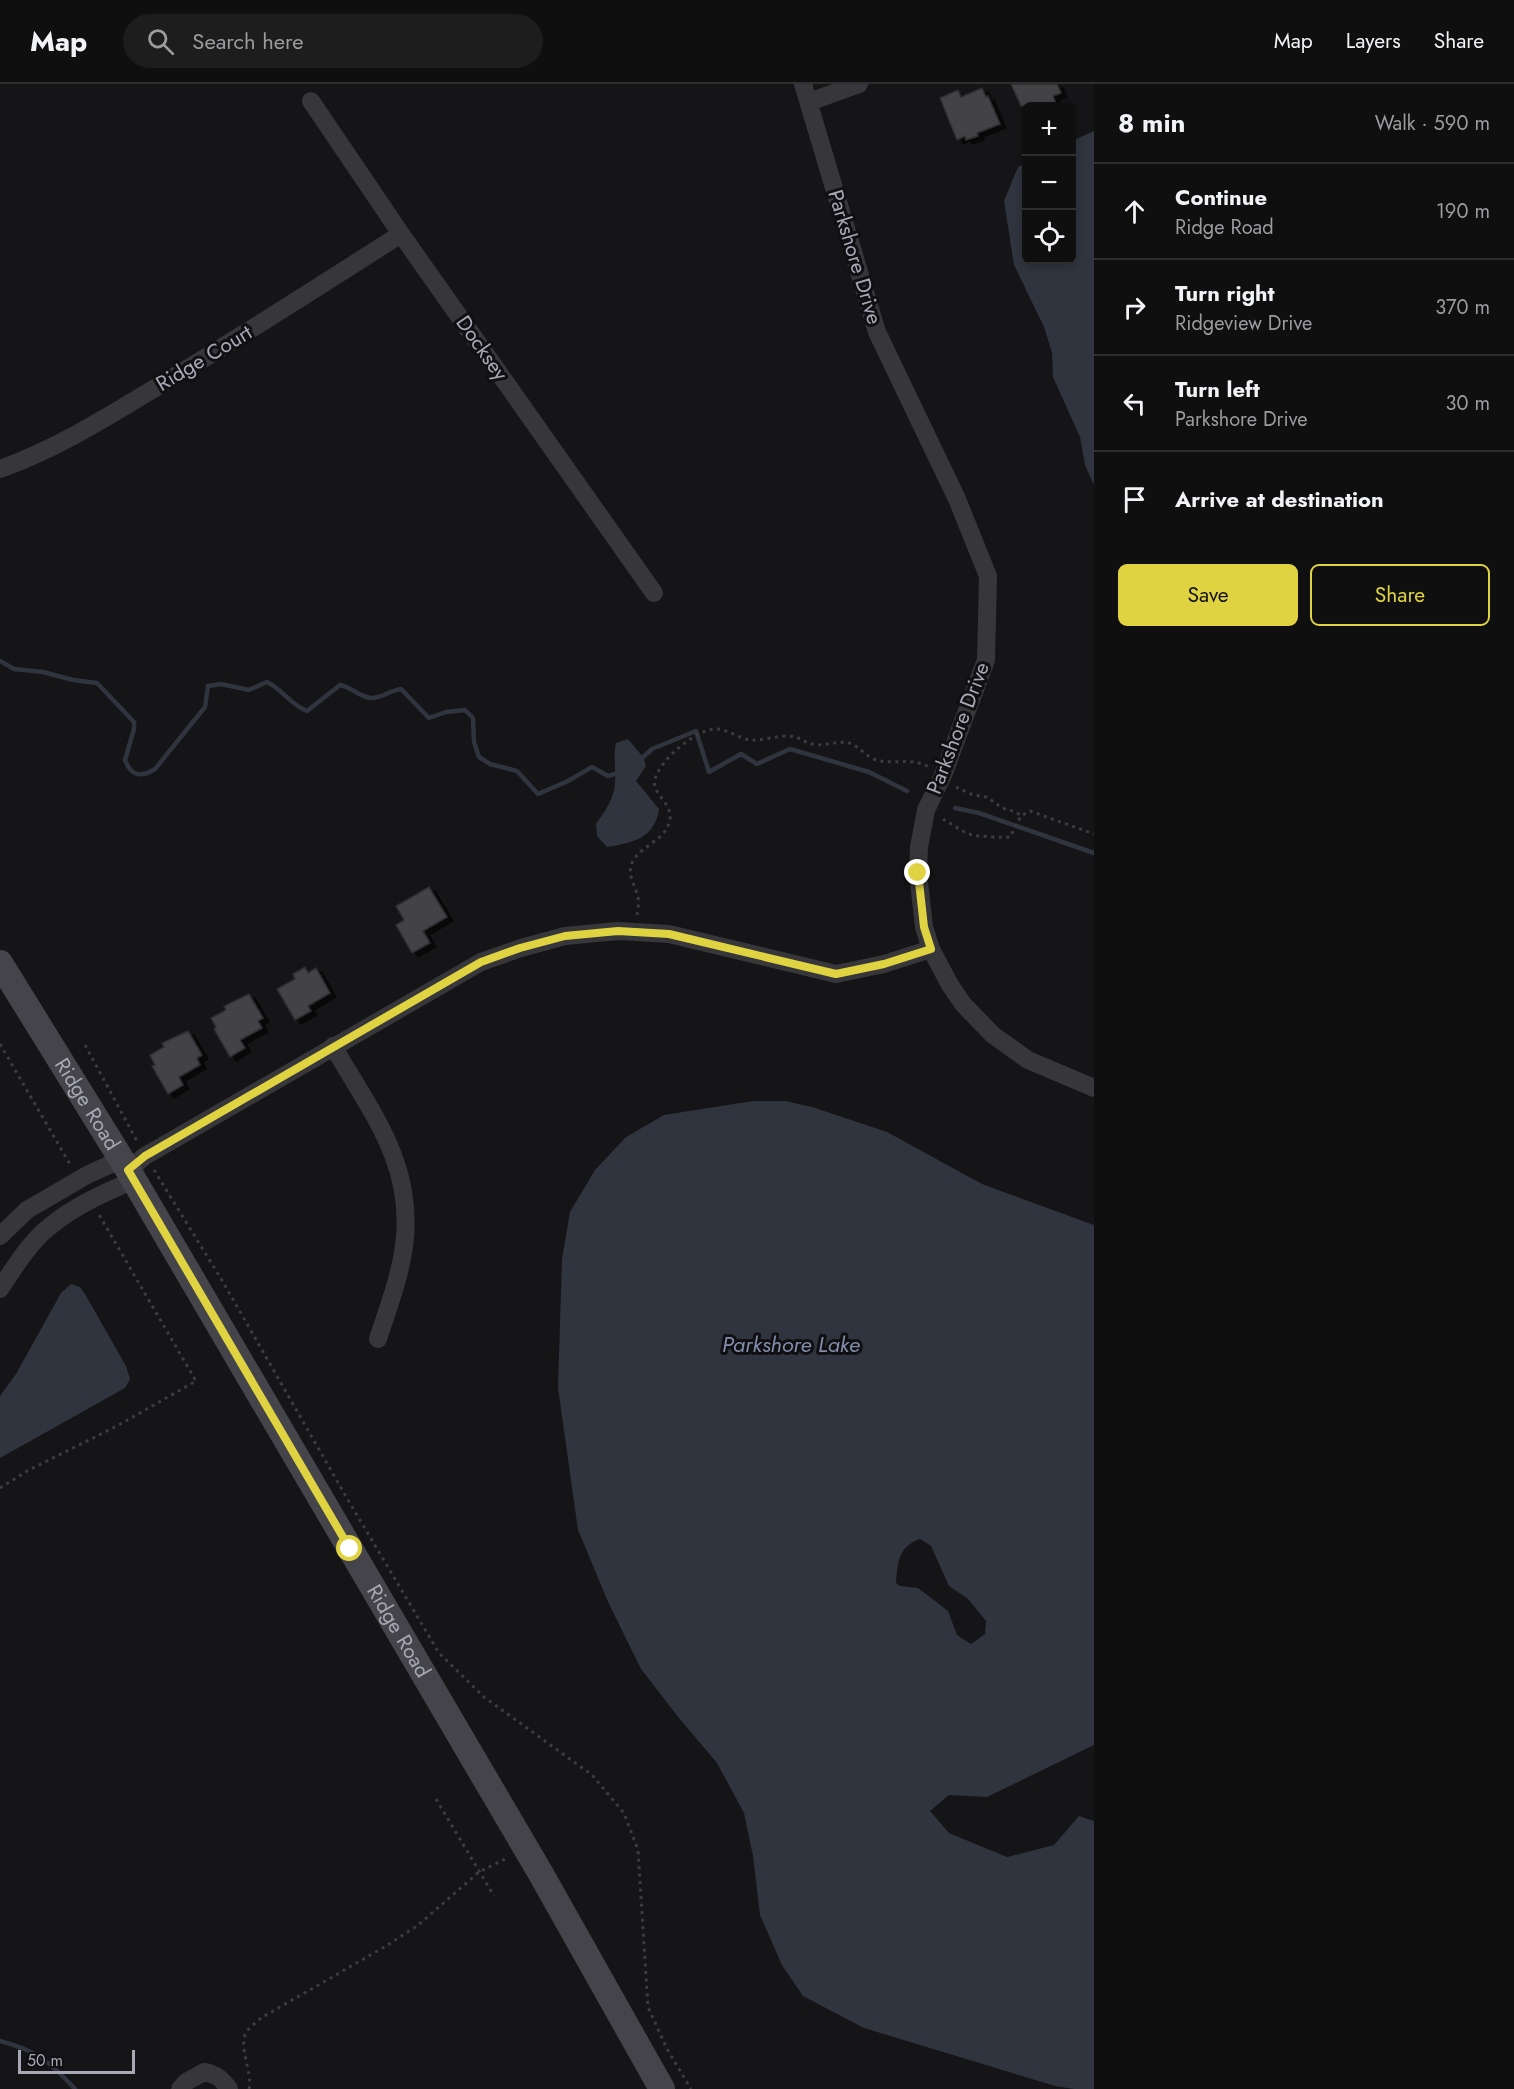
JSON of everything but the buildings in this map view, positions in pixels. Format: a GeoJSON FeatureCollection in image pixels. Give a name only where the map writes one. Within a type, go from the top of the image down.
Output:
{"type":"FeatureCollection","features":[{"type":"Feature","properties":{"kind":"street"},"geometry":{"type":"LineString","coordinates":[[806,93],[859,84]]}},
{"type":"Feature","properties":{"kind":"street","name":"Parkshore Drive"},"geometry":{"type":"LineString","coordinates":[[806,93],[877,332],[957,499],[988,576],[986,660],[943,775],[926,810],[919,856],[920,900],[924,927],[931,949],[950,985],[963,1004],[993,1035],[1028,1060],[1094,1088]]}},
{"type":"Feature","properties":{"kind":"street","name":"Docksey"},"geometry":{"type":"LineString","coordinates":[[311,101],[401,234],[654,593]]}},
{"type":"Feature","properties":{"kind":"street","name":"Ridge Court"},"geometry":{"type":"LineString","coordinates":[[0,469],[37,455],[97,423],[244,334],[401,234]]}},
{"type":"Feature","properties":{"kind":"street"},"geometry":{"type":"LineString","coordinates":[[0,1289],[22,1257],[47,1228],[90,1200],[132,1166],[333,1046],[481,962],[520,948],[565,936],[618,931],[669,934],[836,974],[884,964],[931,949]]}},
{"type":"Feature","properties":{"kind":"street","name":"Ridge Road"},"geometry":{"type":"LineString","coordinates":[[0,963],[132,1166],[526,1848],[662,2089]]}},
{"type":"Feature","properties":{"kind":"street"},"geometry":{"type":"LineString","coordinates":[[333,1046],[385,1136],[401,1175],[406,1206],[404,1247],[400,1270],[378,1339]]}},
{"type":"Feature","properties":{"kind":"street"},"geometry":{"type":"LineString","coordinates":[[0,1236],[27,1210],[79,1180],[132,1166]]}},
{"type":"Feature","properties":{"kind":"street"},"geometry":{"type":"LineString","coordinates":[[180,2089],[186,2082],[204,2072],[223,2080],[229,2089]]}},
{"type":"Feature","properties":{"kind":"path"},"geometry":{"type":"LineString","coordinates":[[636,932],[639,900],[629,872],[640,852],[662,837],[669,821],[668,805],[655,789],[654,781],[667,760],[679,748],[704,731],[717,729],[750,740],[787,736],[802,738],[812,744],[847,743],[878,761],[899,760],[924,764],[943,775],[954,785],[974,795],[987,797],[1002,808],[1016,812],[1020,818]]}},
{"type":"Feature","properties":{"kind":"path"},"geometry":{"type":"LineString","coordinates":[[943,819],[974,837],[985,835],[1010,837],[1020,818],[1030,811],[1094,834]]}},
{"type":"Feature","properties":{"kind":"path"},"geometry":{"type":"LineString","coordinates":[[0,1044],[79,1180]]}},
{"type":"Feature","properties":{"kind":"path"},"geometry":{"type":"LineString","coordinates":[[85,1045],[132,1166],[223,1282],[439,1653],[484,1697],[592,1775],[624,1814],[638,1850],[648,2007],[667,2049],[691,2089]]}},
{"type":"Feature","properties":{"kind":"path"},"geometry":{"type":"LineString","coordinates":[[0,1488],[27,1471],[117,1426],[196,1381],[90,1200]]}},
{"type":"Feature","properties":{"kind":"path"},"geometry":{"type":"LineString","coordinates":[[436,1799],[494,1896]]}},
{"type":"Feature","properties":{"kind":"path"},"geometry":{"type":"LineString","coordinates":[[249,2089],[249,2072],[244,2046],[245,2033],[261,2018],[386,1946],[417,1926],[479,1872],[526,1848]]}},
{"type":"Feature","properties":{"kind":"water"},"geometry":{"type":"Polygon","coordinates":[[[1094,131],[1094,485],[1085,465],[1080,437],[1053,377],[1052,353],[1044,327],[1014,265],[1004,201],[1018,167],[1022,165],[1022,264],[1076,264],[1076,139],[1094,131]]]}},
{"type":"Feature","properties":{"kind":"water"},"geometry":{"type":"Polygon","coordinates":[[[628,739],[643,757],[646,766],[636,781],[659,809],[657,819],[648,833],[634,841],[607,847],[597,836],[596,824],[613,793],[616,743],[628,739]]]}},
{"type":"Feature","properties":{"kind":"water","name":"Parkshore Lake"},"geometry":{"type":"Polygon","coordinates":[[[753,1101],[785,1101],[812,1107],[887,1132],[982,1184],[1094,1225],[1094,1745],[987,1797],[949,1795],[930,1811],[949,1833],[1007,1857],[1054,1845],[1079,1816],[1094,1821],[1094,2089],[1055,2086],[864,2028],[803,1996],[782,1965],[760,1915],[753,1856],[744,1813],[717,1763],[641,1669],[609,1604],[578,1530],[558,1388],[562,1259],[570,1212],[595,1170],[626,1137],[664,1115],[753,1101]],[[920,1539],[907,1546],[900,1556],[896,1583],[900,1586],[918,1588],[948,1611],[957,1635],[971,1644],[985,1634],[986,1621],[968,1599],[949,1586],[931,1546],[920,1539]]]}},
{"type":"Feature","properties":{"kind":"water"},"geometry":{"type":"Polygon","coordinates":[[[71,1284],[80,1287],[85,1294],[126,1366],[130,1379],[125,1388],[0,1458],[0,1396],[16,1374],[61,1293],[71,1284]]]}},
{"type":"Feature","properties":{"kind":"waterway"},"geometry":{"type":"LineString","coordinates":[[0,661],[14,669],[43,672],[73,680],[97,683],[134,722],[125,760],[130,769],[137,774],[145,774],[155,769],[205,707],[208,686],[221,684],[249,690],[267,682],[307,711],[340,685],[372,698],[401,689],[429,718],[446,712],[465,710],[473,718],[474,742],[479,757],[490,764],[517,771],[538,794],[592,767],[608,776],[618,773]]}},
{"type":"Feature","properties":{"kind":"waterway"},"geometry":{"type":"LineString","coordinates":[[640,760],[652,749],[696,731],[709,772],[741,754],[757,764],[790,749],[869,772],[907,791]]}},
{"type":"Feature","properties":{"kind":"waterway"},"geometry":{"type":"LineString","coordinates":[[955,808],[979,813],[1094,853]]}},
{"type":"Feature","properties":{"kind":"waterway"},"geometry":{"type":"LineString","coordinates":[[0,2041],[42,2058],[75,2089]]}},
{"type":"Feature","properties":{"kind":"route"},"geometry":{"type":"LineString","coordinates":[[350,1549],[128,1170],[145,1156],[481,962],[520,948],[565,936],[618,931],[669,934],[836,974],[884,964],[931,949],[924,927],[918,873]]}}]}
